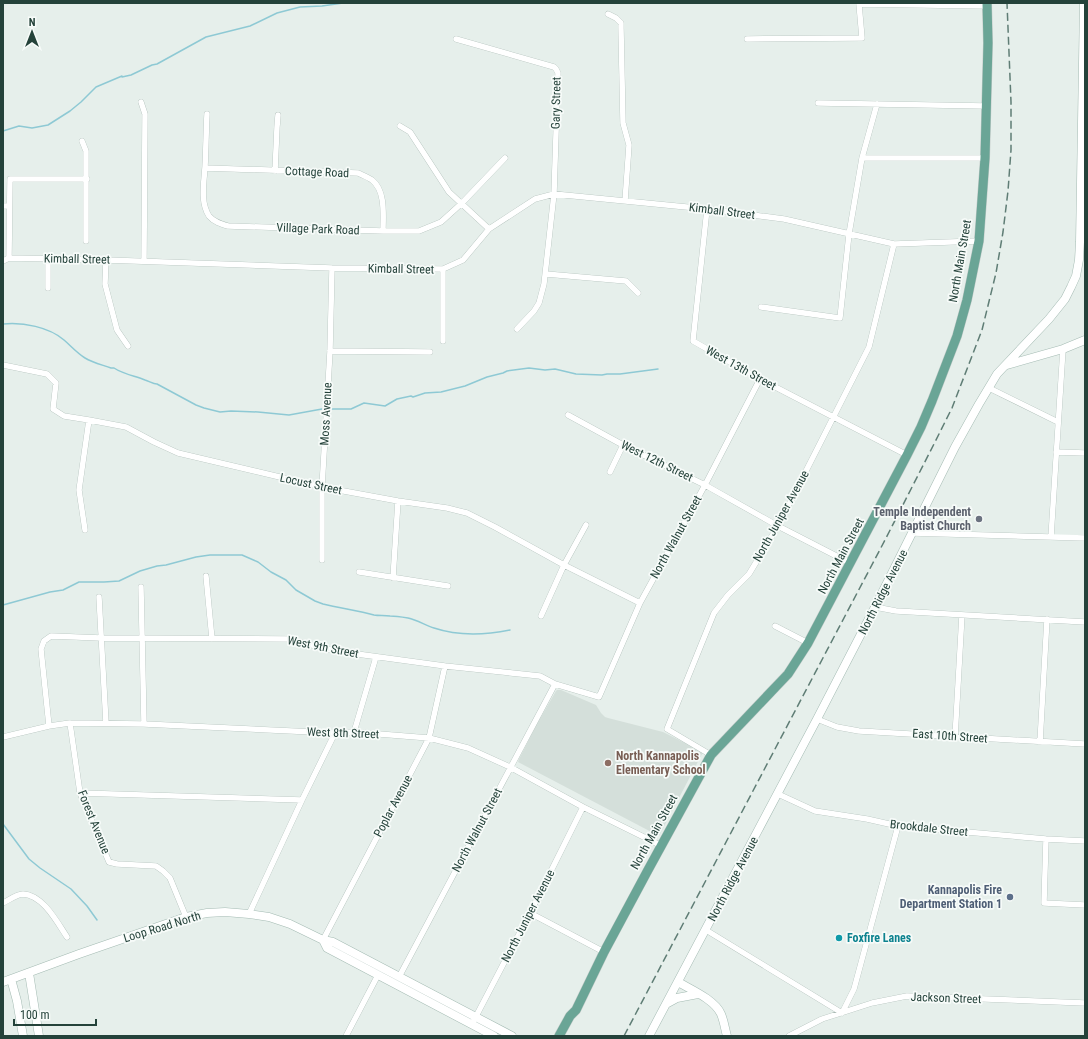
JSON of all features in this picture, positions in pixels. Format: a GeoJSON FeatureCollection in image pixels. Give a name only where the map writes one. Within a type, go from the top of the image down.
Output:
{"type":"FeatureCollection","features":[{"type":"Feature","properties":{"kind":"main road","name":"North Main Street"},"geometry":{"type":"LineString","coordinates":[[559,1036],[570,1015],[576,1010],[604,952],[660,845],[711,755],[788,674],[808,643],[907,455],[932,401],[957,336],[967,300],[979,241],[985,158],[988,43],[987,5]]}},
{"type":"Feature","properties":{"kind":"main road"},"geometry":{"type":"LineString","coordinates":[[566,1036],[575,1019],[576,1010]]}},
{"type":"Feature","properties":{"kind":"street","name":"North Ridge Avenue"},"geometry":{"type":"LineString","coordinates":[[649,1036],[817,720],[875,608],[955,447],[979,404],[998,374],[1065,299],[1076,276],[1080,242],[1084,3]]}},
{"type":"Feature","properties":{"kind":"street"},"geometry":{"type":"LineString","coordinates":[[747,39],[862,38],[859,4],[987,5]]}},
{"type":"Feature","properties":{"kind":"street"},"geometry":{"type":"LineString","coordinates":[[608,14],[616,18],[621,23],[623,123],[629,145],[625,201]]}},
{"type":"Feature","properties":{"kind":"street","name":"Gary Street"},"geometry":{"type":"LineString","coordinates":[[456,38],[556,69],[558,77],[554,194]]}},
{"type":"Feature","properties":{"kind":"street"},"geometry":{"type":"LineString","coordinates":[[141,102],[145,114],[144,261]]}},
{"type":"Feature","properties":{"kind":"street"},"geometry":{"type":"LineString","coordinates":[[818,103],[986,106]]}},
{"type":"Feature","properties":{"kind":"street"},"geometry":{"type":"LineString","coordinates":[[761,307],[840,318],[849,234],[862,158],[877,104]]}},
{"type":"Feature","properties":{"kind":"street","name":"Village Park Road"},"geometry":{"type":"LineString","coordinates":[[207,114],[203,193],[206,209],[210,218],[219,224],[228,226],[419,231],[440,222],[462,203],[505,158]]}},
{"type":"Feature","properties":{"kind":"street"},"geometry":{"type":"LineString","coordinates":[[275,171],[276,127],[278,115]]}},
{"type":"Feature","properties":{"kind":"street"},"geometry":{"type":"LineString","coordinates":[[400,126],[410,132],[449,192],[489,229]]}},
{"type":"Feature","properties":{"kind":"street"},"geometry":{"type":"LineString","coordinates":[[82,141],[86,151],[86,241]]}},
{"type":"Feature","properties":{"kind":"street"},"geometry":{"type":"LineString","coordinates":[[862,158],[985,158]]}},
{"type":"Feature","properties":{"kind":"street","name":"Cottage Road"},"geometry":{"type":"LineString","coordinates":[[205,168],[358,174],[372,180],[380,190],[383,198],[383,231]]}},
{"type":"Feature","properties":{"kind":"street"},"geometry":{"type":"LineString","coordinates":[[6,259],[6,206],[10,179],[87,179]]}},
{"type":"Feature","properties":{"kind":"street"},"geometry":{"type":"LineString","coordinates":[[517,329],[534,311],[539,303],[546,274],[554,194]]}},
{"type":"Feature","properties":{"kind":"street","name":"Kimball Street"},"geometry":{"type":"LineString","coordinates":[[6,259],[144,261],[332,268],[443,269],[463,260],[489,229],[535,199],[554,194],[707,209],[784,219],[894,244],[979,241]]}},
{"type":"Feature","properties":{"kind":"street","name":"West 13th Street"},"geometry":{"type":"LineString","coordinates":[[707,209],[693,341],[760,379],[907,455]]}},
{"type":"Feature","properties":{"kind":"street","name":"North Juniper Avenue"},"geometry":{"type":"LineString","coordinates":[[711,755],[667,729],[714,612],[728,595],[749,574],[778,526],[869,347],[894,244]]}},
{"type":"Feature","properties":{"kind":"street"},"geometry":{"type":"LineString","coordinates":[[48,259],[48,288]]}},
{"type":"Feature","properties":{"kind":"street"},"geometry":{"type":"LineString","coordinates":[[106,260],[105,284],[117,330],[128,346]]}},
{"type":"Feature","properties":{"kind":"street","name":"Moss Avenue"},"geometry":{"type":"LineString","coordinates":[[322,560],[322,487],[330,350],[332,268]]}},
{"type":"Feature","properties":{"kind":"street"},"geometry":{"type":"LineString","coordinates":[[443,269],[443,341]]}},
{"type":"Feature","properties":{"kind":"street"},"geometry":{"type":"LineString","coordinates":[[546,274],[626,281],[638,293]]}},
{"type":"Feature","properties":{"kind":"street"},"geometry":{"type":"LineString","coordinates":[[1006,365],[1063,349],[1085,340]]}},
{"type":"Feature","properties":{"kind":"street"},"geometry":{"type":"LineString","coordinates":[[1051,537],[1063,349]]}},
{"type":"Feature","properties":{"kind":"street"},"geometry":{"type":"LineString","coordinates":[[330,350],[430,352]]}},
{"type":"Feature","properties":{"kind":"street","name":"Locust Street"},"geometry":{"type":"LineString","coordinates":[[3,365],[47,374],[56,383],[53,409],[64,416],[126,427],[178,453],[322,487],[398,501],[447,508],[467,513],[492,525],[564,565],[640,603]]}},
{"type":"Feature","properties":{"kind":"street","name":"North Walnut Street"},"geometry":{"type":"LineString","coordinates":[[599,697],[640,603],[705,485],[760,379]]}},
{"type":"Feature","properties":{"kind":"street"},"geometry":{"type":"LineString","coordinates":[[989,388],[1058,422]]}},
{"type":"Feature","properties":{"kind":"street","name":"West 12th Street"},"geometry":{"type":"LineString","coordinates":[[568,415],[705,485],[778,526],[850,563]]}},
{"type":"Feature","properties":{"kind":"street"},"geometry":{"type":"LineString","coordinates":[[85,530],[79,490],[89,420]]}},
{"type":"Feature","properties":{"kind":"street"},"geometry":{"type":"LineString","coordinates":[[610,472],[623,444]]}},
{"type":"Feature","properties":{"kind":"street"},"geometry":{"type":"LineString","coordinates":[[1056,452],[1085,452]]}},
{"type":"Feature","properties":{"kind":"street"},"geometry":{"type":"LineString","coordinates":[[393,578],[398,501]]}},
{"type":"Feature","properties":{"kind":"street"},"geometry":{"type":"LineString","coordinates":[[541,616],[564,565],[586,525]]}},
{"type":"Feature","properties":{"kind":"street"},"geometry":{"type":"LineString","coordinates":[[912,533],[1085,538]]}},
{"type":"Feature","properties":{"kind":"street"},"geometry":{"type":"LineString","coordinates":[[359,572],[448,586]]}},
{"type":"Feature","properties":{"kind":"street"},"geometry":{"type":"LineString","coordinates":[[206,576],[212,639]]}},
{"type":"Feature","properties":{"kind":"street"},"geometry":{"type":"LineString","coordinates":[[141,587],[144,724]]}},
{"type":"Feature","properties":{"kind":"street"},"geometry":{"type":"LineString","coordinates":[[99,597],[106,723]]}},
{"type":"Feature","properties":{"kind":"street"},"geometry":{"type":"LineString","coordinates":[[875,608],[896,611],[1085,622]]}},
{"type":"Feature","properties":{"kind":"street"},"geometry":{"type":"LineString","coordinates":[[955,737],[962,615]]}},
{"type":"Feature","properties":{"kind":"street"},"geometry":{"type":"LineString","coordinates":[[1040,742],[1047,620]]}},
{"type":"Feature","properties":{"kind":"street"},"geometry":{"type":"LineString","coordinates":[[775,626],[808,643]]}},
{"type":"Feature","properties":{"kind":"street","name":"West 9th Street"},"geometry":{"type":"LineString","coordinates":[[49,726],[41,649],[44,641],[51,636],[101,638],[289,639],[336,651],[376,657],[540,676],[555,684],[599,697]]}},
{"type":"Feature","properties":{"kind":"street"},"geometry":{"type":"LineString","coordinates":[[354,732],[376,657]]}},
{"type":"Feature","properties":{"kind":"street","name":"Poplar Avenue"},"geometry":{"type":"LineString","coordinates":[[323,940],[429,738],[445,666]]}},
{"type":"Feature","properties":{"kind":"street","name":"North Walnut Street"},"geometry":{"type":"LineString","coordinates":[[399,977],[555,684]]}},
{"type":"Feature","properties":{"kind":"street","name":"East 10th Street"},"geometry":{"type":"LineString","coordinates":[[817,720],[837,727],[859,731],[1085,744]]}},
{"type":"Feature","properties":{"kind":"street","name":"West 8th Street"},"geometry":{"type":"LineString","coordinates":[[3,737],[49,726],[70,723],[106,723],[335,733],[354,732],[429,738],[468,748],[510,767],[583,807],[660,845]]}},
{"type":"Feature","properties":{"kind":"street","name":"Forest Avenue"},"geometry":{"type":"LineString","coordinates":[[70,723],[80,793],[110,862],[117,864],[156,866],[163,870],[170,878],[186,917]]}},
{"type":"Feature","properties":{"kind":"street"},"geometry":{"type":"LineString","coordinates":[[249,914],[335,733]]}},
{"type":"Feature","properties":{"kind":"street"},"geometry":{"type":"LineString","coordinates":[[80,793],[302,800]]}},
{"type":"Feature","properties":{"kind":"street","name":"Brookdale Street"},"geometry":{"type":"LineString","coordinates":[[778,794],[815,810],[898,826],[1085,841]]}},
{"type":"Feature","properties":{"kind":"street","name":"North Juniper Avenue"},"geometry":{"type":"LineString","coordinates":[[474,1021],[583,807]]}},
{"type":"Feature","properties":{"kind":"street"},"geometry":{"type":"LineString","coordinates":[[706,930],[842,1013],[854,989],[898,826]]}},
{"type":"Feature","properties":{"kind":"street"},"geometry":{"type":"LineString","coordinates":[[1046,839],[1044,903],[1085,905]]}},
{"type":"Feature","properties":{"kind":"street"},"geometry":{"type":"LineString","coordinates":[[3,903],[22,894],[34,896],[48,909],[67,937]]}},
{"type":"Feature","properties":{"kind":"street","name":"Loop Road North"},"geometry":{"type":"LineString","coordinates":[[3,982],[186,917],[225,912],[249,914],[268,917],[290,924],[323,940],[333,942],[399,977],[474,1021],[494,1036]]}},
{"type":"Feature","properties":{"kind":"street"},"geometry":{"type":"LineString","coordinates":[[530,913],[604,952]]}},
{"type":"Feature","properties":{"kind":"street","name":"Loop Road North"},"geometry":{"type":"LineString","coordinates":[[323,940],[327,948],[378,975],[474,1021],[512,1036]]}},
{"type":"Feature","properties":{"kind":"street"},"geometry":{"type":"LineString","coordinates":[[29,973],[39,1036]]}},
{"type":"Feature","properties":{"kind":"street"},"geometry":{"type":"LineString","coordinates":[[346,1036],[378,975]]}},
{"type":"Feature","properties":{"kind":"street"},"geometry":{"type":"LineString","coordinates":[[11,979],[24,1036]]}},
{"type":"Feature","properties":{"kind":"street"},"geometry":{"type":"LineString","coordinates":[[678,982],[717,1007],[721,1013],[726,1035]]}},
{"type":"Feature","properties":{"kind":"street"},"geometry":{"type":"LineString","coordinates":[[665,1004],[677,998],[698,994]]}},
{"type":"Feature","properties":{"kind":"street","name":"Jackson Street"},"geometry":{"type":"LineString","coordinates":[[790,1036],[822,1019],[872,1003],[907,996],[1085,1004]]}},
{"type":"Feature","properties":{"kind":"shaded area","name":"North Kannapolis Elementary School"},"geometry":{"type":"Polygon","coordinates":[[[557,690],[561,690],[596,705],[605,717],[663,732],[703,752],[659,836],[518,762],[537,724],[557,690]]]}},
{"type":"Feature","properties":{"kind":"waterway"},"geometry":{"type":"LineString","coordinates":[[3,131],[19,126],[32,128],[48,125],[70,111],[96,87],[157,64],[206,37],[250,26],[277,13],[300,7],[343,3]]}},
{"type":"Feature","properties":{"kind":"waterway"},"geometry":{"type":"LineString","coordinates":[[3,324],[35,326],[51,332],[58,335],[88,360],[157,384],[204,408],[220,412],[258,412],[289,415],[322,409]]}},
{"type":"Feature","properties":{"kind":"waterway"},"geometry":{"type":"LineString","coordinates":[[331,409],[351,409],[364,403],[385,406],[397,399],[411,396],[413,397],[425,393],[441,392],[465,386],[507,371],[529,368],[545,370],[555,369],[576,374],[602,375],[658,369]]}},
{"type":"Feature","properties":{"kind":"waterway"},"geometry":{"type":"LineString","coordinates":[[3,605],[50,592],[63,590],[79,582],[119,581],[140,571],[196,557],[210,555],[242,555],[258,562],[271,572],[286,580],[296,590],[323,604],[374,615],[408,618],[443,631],[481,634],[510,630]]}},
{"type":"Feature","properties":{"kind":"waterway"},"geometry":{"type":"LineString","coordinates":[[3,824],[29,859],[71,889],[87,906],[97,920]]}},
{"type":"Feature","properties":{"kind":"railway"},"geometry":{"type":"LineString","coordinates":[[624,1036],[935,442],[952,408],[982,330],[996,273],[1008,191],[1011,150],[1011,102],[1007,3]]}},
{"type":"Feature","properties":{"kind":"place","name":"Temple Independent Baptist Church"},"geometry":{"type":"Point","coordinates":[979,519]}},
{"type":"Feature","properties":{"kind":"place","name":"North Kannapolis Elementary School"},"geometry":{"type":"Point","coordinates":[608,763]}},
{"type":"Feature","properties":{"kind":"place","name":"Kannapolis Fire Department Station 1"},"geometry":{"type":"Point","coordinates":[1010,897]}},
{"type":"Feature","properties":{"kind":"place","name":"Foxfire Lanes"},"geometry":{"type":"Point","coordinates":[839,938]}}]}
